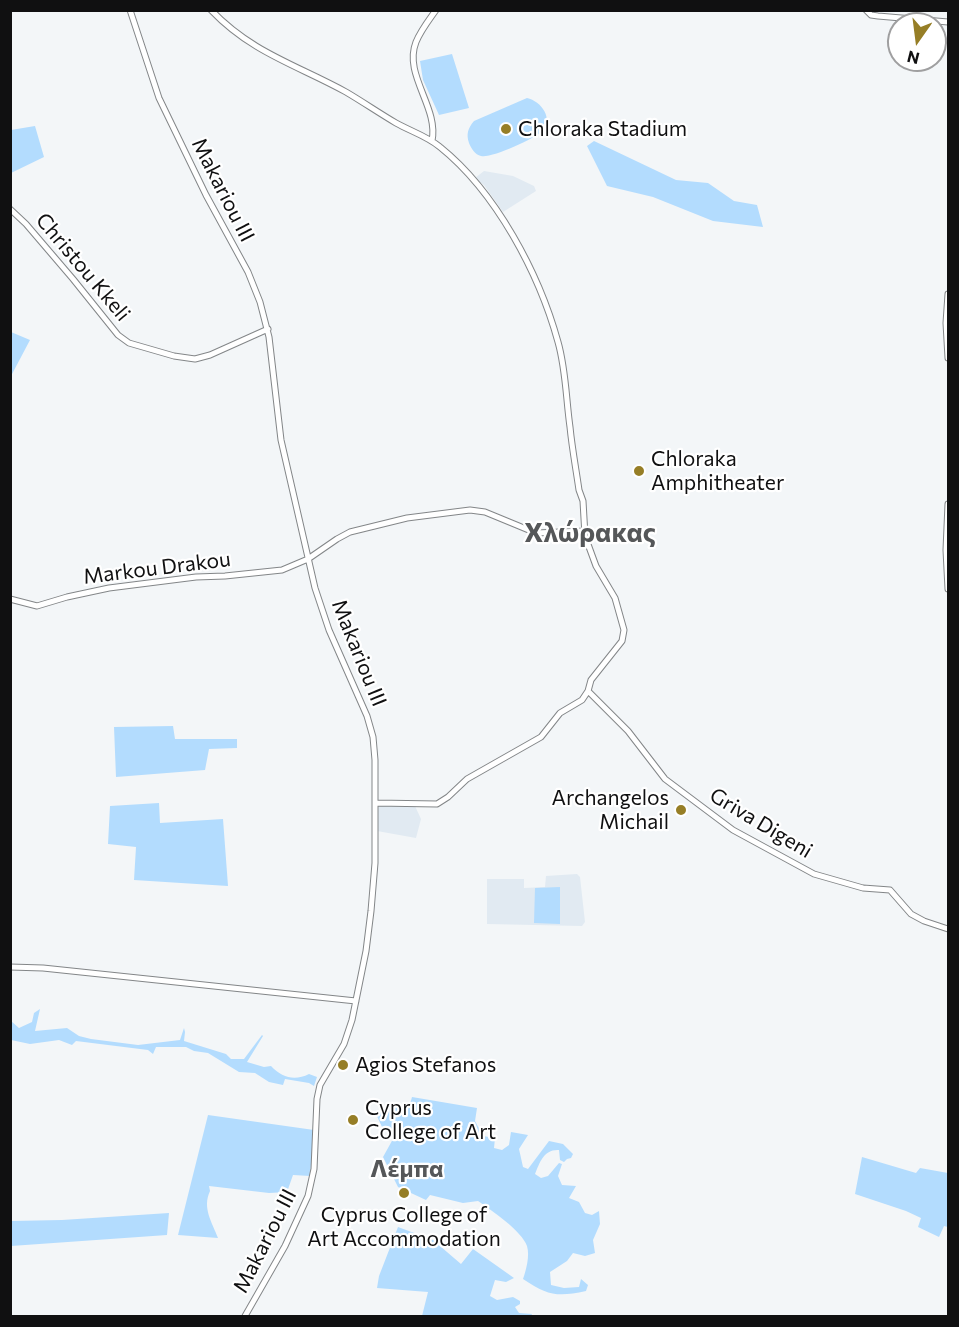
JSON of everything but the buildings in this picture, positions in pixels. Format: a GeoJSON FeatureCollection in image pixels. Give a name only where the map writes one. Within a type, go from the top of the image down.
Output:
{"type":"FeatureCollection","features":[{"type":"Feature","properties":{"kind":"main road","name":"Makariou III"},"geometry":{"type":"LineString","coordinates":[[130,10],[159,98],[206,195],[251,278],[260,302],[268,329],[278,428],[319,602],[367,716],[373,737],[376,803],[375,863],[371,911],[356,1001],[345,1040],[320,1085],[317,1099],[316,1155],[310,1188],[285,1246],[245,1317]]}},
{"type":"Feature","properties":{"kind":"main road"},"geometry":{"type":"LineString","coordinates":[[211,10],[230,29],[261,51],[345,92],[394,122],[432,141],[452,158],[491,202],[531,271],[545,302],[558,342],[579,490],[584,501],[584,531],[596,566],[615,598],[624,634],[621,643],[591,680],[588,691],[579,704],[560,713],[541,737],[467,779],[441,802],[432,804],[376,803]]}},
{"type":"Feature","properties":{"kind":"main road"},"geometry":{"type":"LineString","coordinates":[[432,141],[433,121],[413,55],[420,34],[436,10]]}},
{"type":"Feature","properties":{"kind":"main road"},"geometry":{"type":"LineString","coordinates":[[866,10],[878,16],[948,22]]}},
{"type":"Feature","properties":{"kind":"main road"},"geometry":{"type":"LineString","coordinates":[[423,136],[433,121]]}},
{"type":"Feature","properties":{"kind":"main road","name":"Christou Kkeli"},"geometry":{"type":"LineString","coordinates":[[10,209],[22,219],[118,335],[129,343],[174,356],[195,359],[210,355],[268,329]]}},
{"type":"Feature","properties":{"kind":"main road"},"geometry":{"type":"LineString","coordinates":[[948,294],[946,323],[948,358]]}},
{"type":"Feature","properties":{"kind":"main road"},"geometry":{"type":"LineString","coordinates":[[948,504],[946,550],[948,589]]}},
{"type":"Feature","properties":{"kind":"main road","name":"Markou Drakou"},"geometry":{"type":"LineString","coordinates":[[10,599],[37,606],[109,588],[196,577],[282,570],[308,559],[350,532],[407,518],[470,510],[485,512],[536,533],[584,531]]}},
{"type":"Feature","properties":{"kind":"main road","name":"Griva Digeni"},"geometry":{"type":"LineString","coordinates":[[588,691],[628,731],[665,779],[733,830],[814,874],[863,888],[890,890],[911,914],[948,929]]}},
{"type":"Feature","properties":{"kind":"main road"},"geometry":{"type":"LineString","coordinates":[[10,967],[43,968],[356,1001]]}},
{"type":"Feature","properties":{"kind":"shaded area"},"geometry":{"type":"Polygon","coordinates":[[[452,54],[469,108],[439,115],[423,80],[420,61],[452,54]]]}},
{"type":"Feature","properties":{"kind":"shaded area","name":"Chloraka Stadium"},"geometry":{"type":"Polygon","coordinates":[[[527,98],[537,103],[544,111],[547,122],[541,132],[502,152],[486,156],[475,153],[468,137],[469,129],[474,121],[527,98]]]}},
{"type":"Feature","properties":{"kind":"shaded area"},"geometry":{"type":"Polygon","coordinates":[[[35,126],[44,157],[11,173],[11,130],[35,126]]]}},
{"type":"Feature","properties":{"kind":"shaded area"},"geometry":{"type":"Polygon","coordinates":[[[594,141],[676,180],[708,183],[734,201],[757,205],[763,227],[713,221],[653,197],[607,186],[587,146],[594,141]]]}},
{"type":"Feature","properties":{"kind":"shaded area"},"geometry":{"type":"Polygon","coordinates":[[[484,171],[513,176],[534,186],[536,191],[503,212],[484,185],[475,178],[484,171]]]}},
{"type":"Feature","properties":{"kind":"shaded area"},"geometry":{"type":"Polygon","coordinates":[[[11,332],[30,340],[11,376],[10,334],[11,332]]]}},
{"type":"Feature","properties":{"kind":"shaded area"},"geometry":{"type":"Polygon","coordinates":[[[173,726],[175,739],[237,739],[237,748],[209,749],[205,770],[116,777],[114,727],[173,726]]]}},
{"type":"Feature","properties":{"kind":"shaded area"},"geometry":{"type":"Polygon","coordinates":[[[159,803],[160,823],[223,819],[228,886],[134,880],[136,847],[108,844],[110,806],[159,803]]]}},
{"type":"Feature","properties":{"kind":"shaded area"},"geometry":{"type":"Polygon","coordinates":[[[378,806],[415,806],[421,819],[416,838],[377,831],[378,806]]]}},
{"type":"Feature","properties":{"kind":"shaded area"},"geometry":{"type":"Polygon","coordinates":[[[577,874],[580,877],[585,922],[582,926],[487,924],[487,879],[524,879],[524,888],[545,887],[546,876],[577,874]]]}},
{"type":"Feature","properties":{"kind":"shaded area"},"geometry":{"type":"Polygon","coordinates":[[[560,887],[560,924],[534,923],[535,888],[560,887]]]}},
{"type":"Feature","properties":{"kind":"shaded area"},"geometry":{"type":"Polygon","coordinates":[[[40,1009],[35,1031],[67,1028],[79,1036],[91,1039],[138,1045],[180,1040],[184,1028],[184,1041],[226,1054],[231,1059],[244,1059],[262,1035],[247,1062],[264,1067],[271,1066],[289,1077],[309,1074],[317,1077],[314,1086],[285,1079],[283,1085],[269,1082],[255,1073],[239,1072],[208,1053],[186,1047],[156,1047],[153,1054],[148,1050],[76,1041],[72,1045],[59,1040],[30,1044],[11,1040],[11,1021],[19,1028],[32,1022],[34,1013],[40,1009]]]}},
{"type":"Feature","properties":{"kind":"shaded area"},"geometry":{"type":"Polygon","coordinates":[[[412,1097],[477,1108],[475,1121],[483,1136],[495,1138],[494,1148],[502,1150],[509,1145],[511,1132],[528,1135],[519,1149],[523,1167],[528,1169],[549,1141],[563,1144],[573,1154],[564,1162],[560,1160],[559,1150],[546,1154],[535,1174],[541,1178],[548,1176],[559,1163],[562,1164],[558,1176],[562,1185],[576,1186],[569,1198],[579,1202],[585,1213],[592,1215],[599,1211],[600,1224],[593,1240],[595,1253],[585,1256],[573,1253],[567,1261],[550,1272],[551,1285],[564,1288],[579,1287],[581,1279],[588,1285],[586,1291],[553,1294],[523,1279],[528,1254],[524,1240],[505,1221],[478,1201],[463,1203],[430,1195],[426,1200],[398,1187],[383,1157],[393,1139],[391,1134],[383,1129],[375,1112],[410,1104],[412,1097]]]}},
{"type":"Feature","properties":{"kind":"shaded area"},"geometry":{"type":"Polygon","coordinates":[[[208,1115],[314,1130],[310,1176],[293,1175],[287,1192],[269,1193],[209,1186],[207,1209],[218,1238],[178,1235],[208,1115]]]}},
{"type":"Feature","properties":{"kind":"shaded area"},"geometry":{"type":"Polygon","coordinates":[[[862,1157],[916,1173],[920,1168],[948,1173],[948,1227],[944,1226],[939,1237],[918,1227],[921,1218],[855,1194],[862,1157]]]}},
{"type":"Feature","properties":{"kind":"shaded area"},"geometry":{"type":"Polygon","coordinates":[[[169,1213],[167,1235],[11,1246],[11,1221],[169,1213]]]}},
{"type":"Feature","properties":{"kind":"shaded area"},"geometry":{"type":"Polygon","coordinates":[[[398,1227],[433,1240],[461,1264],[473,1249],[514,1278],[506,1282],[495,1280],[490,1296],[497,1300],[513,1297],[520,1301],[520,1304],[515,1307],[519,1313],[532,1314],[531,1316],[422,1316],[428,1292],[377,1288],[379,1276],[398,1227]]]}},
{"type":"Feature","properties":{"kind":"place","name":"Chloraka Stadium"},"geometry":{"type":"Point","coordinates":[506,129]}},
{"type":"Feature","properties":{"kind":"place","name":"Chloraka Amphitheater"},"geometry":{"type":"Point","coordinates":[639,471]}},
{"type":"Feature","properties":{"kind":"place","name":"Archangelos Michail"},"geometry":{"type":"Point","coordinates":[681,810]}},
{"type":"Feature","properties":{"kind":"place","name":"Agios Stefanos"},"geometry":{"type":"Point","coordinates":[343,1065]}},
{"type":"Feature","properties":{"kind":"place","name":"Cyprus College of Art"},"geometry":{"type":"Point","coordinates":[353,1120]}},
{"type":"Feature","properties":{"kind":"place","name":"Cyprus College of Art Accommodation"},"geometry":{"type":"Point","coordinates":[404,1193]}},
{"type":"Feature","properties":{"kind":"district","name":"Χλώρακας"},"geometry":{"type":"Point","coordinates":[590,533]}},
{"type":"Feature","properties":{"kind":"district","name":"Λέμπα"},"geometry":{"type":"Point","coordinates":[407,1169]}}]}
